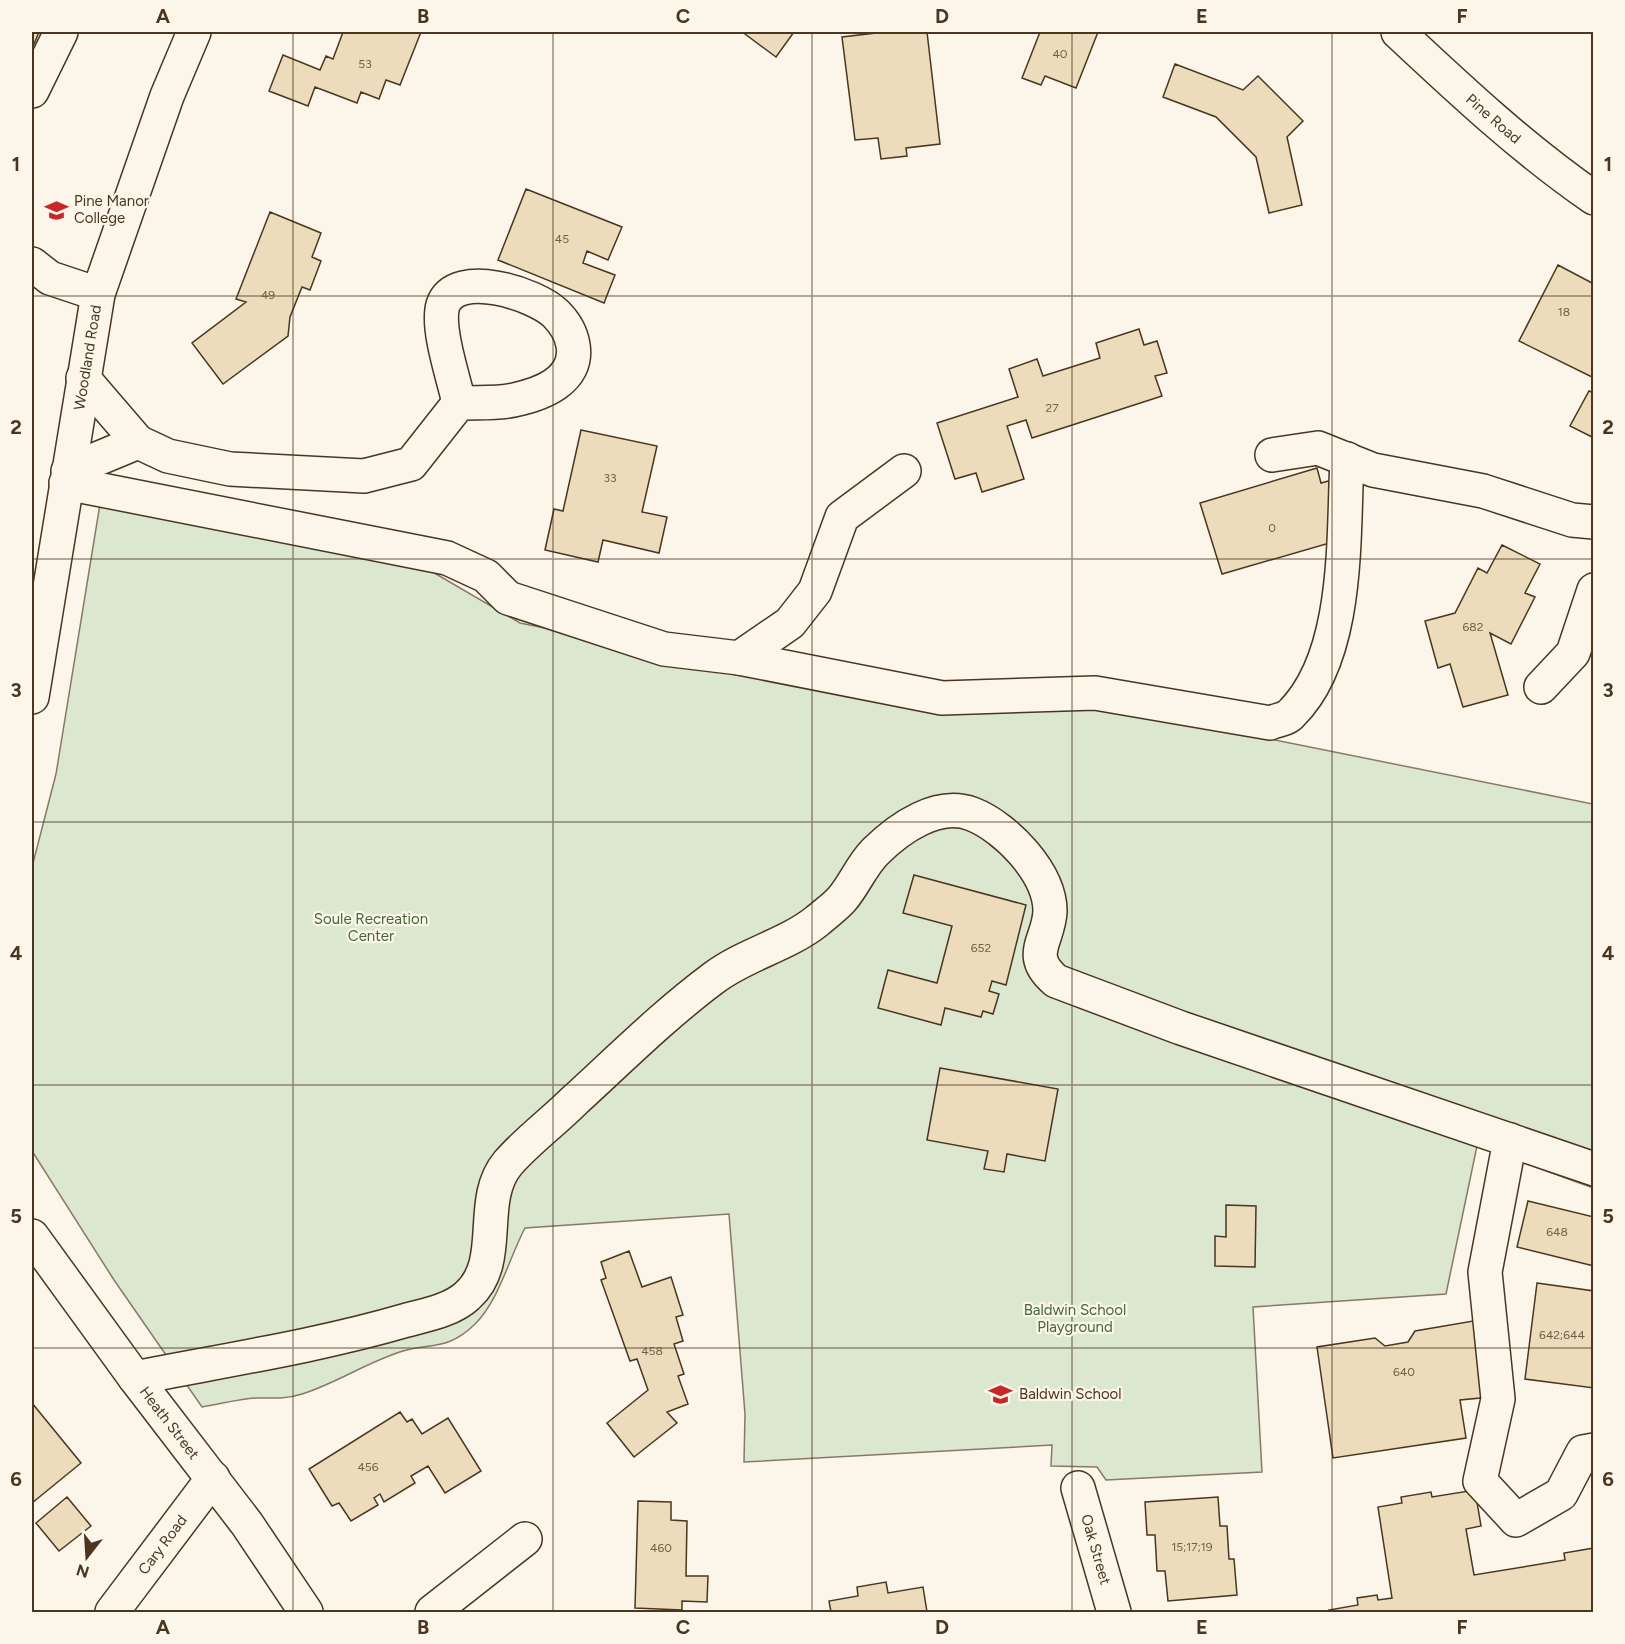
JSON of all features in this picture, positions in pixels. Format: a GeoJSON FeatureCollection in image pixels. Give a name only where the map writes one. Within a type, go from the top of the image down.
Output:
{"type":"FeatureCollection","features":[{"type":"Feature","properties":{"kind":"street"},"geometry":{"type":"LineString","coordinates":[[32,91],[61,32]]}},
{"type":"Feature","properties":{"kind":"street","name":"Woodland Road"},"geometry":{"type":"LineString","coordinates":[[32,697],[98,294],[163,106],[194,32]]}},
{"type":"Feature","properties":{"kind":"street","name":"Pine Road"},"geometry":{"type":"LineString","coordinates":[[1398,32],[1482,110],[1565,179],[1593,198]]}},
{"type":"Feature","properties":{"kind":"street"},"geometry":{"type":"LineString","coordinates":[[32,264],[50,278],[98,294]]}},
{"type":"Feature","properties":{"kind":"street"},"geometry":{"type":"LineString","coordinates":[[83,378],[138,442],[168,456],[230,469],[363,476],[411,464],[459,404]]}},
{"type":"Feature","properties":{"kind":"street"},"geometry":{"type":"LineString","coordinates":[[67,477],[138,442]]}},
{"type":"Feature","properties":{"kind":"street"},"geometry":{"type":"LineString","coordinates":[[1272,455],[1318,448],[1373,470],[1482,491],[1572,519],[1593,522]]}},
{"type":"Feature","properties":{"kind":"street"},"geometry":{"type":"LineString","coordinates":[[67,477],[447,558],[486,576],[508,598],[664,649],[739,657],[942,698],[1095,693],[1270,723],[1290,716],[1312,686],[1329,645],[1340,580],[1347,459]]}},
{"type":"Feature","properties":{"kind":"street"},"geometry":{"type":"LineString","coordinates":[[739,657],[790,623],[815,591],[842,517],[904,471]]}},
{"type":"Feature","properties":{"kind":"street"},"geometry":{"type":"LineString","coordinates":[[1541,687],[1573,653],[1593,590]]}},
{"type":"Feature","properties":{"kind":"street"},"geometry":{"type":"LineString","coordinates":[[135,1378],[361,1334],[431,1313],[468,1296],[483,1271],[489,1249],[492,1195],[506,1165],[629,1050],[718,975],[814,923],[841,901],[874,853],[900,831],[929,814],[945,810],[958,810],[982,818],[995,826],[1022,850],[1044,883],[1050,912],[1040,958],[1042,967],[1056,981],[1181,1028],[1593,1169]]}},
{"type":"Feature","properties":{"kind":"street"},"geometry":{"type":"LineString","coordinates":[[1510,1140],[1485,1272],[1498,1399],[1480,1481],[1516,1520],[1561,1494],[1583,1452],[1593,1450]]}},
{"type":"Feature","properties":{"kind":"street","name":"Heath Street"},"geometry":{"type":"LineString","coordinates":[[32,1236],[135,1378],[247,1524],[306,1612]]}},
{"type":"Feature","properties":{"kind":"street","name":"Cary Road"},"geometry":{"type":"LineString","coordinates":[[112,1612],[213,1478]]}},
{"type":"Feature","properties":{"kind":"street","name":"Oak Street"},"geometry":{"type":"LineString","coordinates":[[1078,1488],[1114,1612]]}},
{"type":"Feature","properties":{"kind":"street"},"geometry":{"type":"LineString","coordinates":[[432,1612],[525,1539]]}},
{"type":"Feature","properties":{"kind":"green space","name":"Soule Recreation Center"},"geometry":{"type":"Polygon","coordinates":[[[100,504],[431,571],[520,623],[936,707],[1066,698],[1593,804],[1593,1188],[1477,1146],[1446,1294],[1253,1307],[1262,1472],[1106,1480],[1097,1467],[1051,1466],[1052,1445],[744,1462],[745,1414],[729,1214],[525,1228],[490,1304],[474,1325],[456,1338],[440,1344],[403,1351],[296,1396],[236,1400],[202,1407],[114,1280],[32,1151],[32,867],[56,774],[100,504]]]}},
{"type":"Feature","properties":{"kind":"building"},"geometry":{"type":"Polygon","coordinates":[[[32,32],[39,32],[32,49],[32,32]]]}},
{"type":"Feature","properties":{"kind":"building"},"geometry":{"type":"Polygon","coordinates":[[[343,32],[421,32],[400,85],[386,80],[379,99],[361,92],[357,103],[315,87],[308,106],[269,91],[283,55],[320,70],[326,56],[333,59],[343,32]]]}},
{"type":"Feature","properties":{"kind":"building"},"geometry":{"type":"Polygon","coordinates":[[[746,32],[794,32],[776,57],[745,34],[746,32]]]}},
{"type":"Feature","properties":{"kind":"building"},"geometry":{"type":"Polygon","coordinates":[[[885,32],[927,32],[940,144],[906,148],[907,156],[881,159],[878,138],[855,140],[842,37],[885,32]]]}},
{"type":"Feature","properties":{"kind":"building"},"geometry":{"type":"Polygon","coordinates":[[[1040,32],[1098,32],[1076,88],[1045,76],[1041,85],[1022,78],[1040,32]]]}},
{"type":"Feature","properties":{"kind":"building"},"geometry":{"type":"Polygon","coordinates":[[[1175,64],[1243,90],[1258,76],[1303,121],[1287,137],[1302,205],[1269,213],[1256,157],[1216,117],[1163,97],[1175,64]]]}},
{"type":"Feature","properties":{"kind":"building"},"geometry":{"type":"Polygon","coordinates":[[[526,189],[622,227],[608,260],[587,251],[583,263],[615,275],[604,303],[498,260],[526,189]]]}},
{"type":"Feature","properties":{"kind":"building"},"geometry":{"type":"Polygon","coordinates":[[[270,212],[321,233],[312,257],[321,261],[310,290],[302,287],[290,317],[288,336],[223,384],[192,343],[246,302],[236,299],[270,212]]]}},
{"type":"Feature","properties":{"kind":"building"},"geometry":{"type":"Polygon","coordinates":[[[1558,265],[1594,284],[1594,378],[1519,341],[1558,265]]]}},
{"type":"Feature","properties":{"kind":"building"},"geometry":{"type":"Polygon","coordinates":[[[1139,329],[1144,345],[1157,341],[1167,373],[1155,376],[1162,396],[1032,438],[1026,420],[1007,426],[1024,479],[982,492],[976,473],[955,479],[937,423],[1018,397],[1009,369],[1037,359],[1043,376],[1100,358],[1096,343],[1139,329]]]}},
{"type":"Feature","properties":{"kind":"building"},"geometry":{"type":"Polygon","coordinates":[[[1589,391],[1594,393],[1594,438],[1570,426],[1589,391]]]}},
{"type":"Feature","properties":{"kind":"building"},"geometry":{"type":"Polygon","coordinates":[[[581,430],[657,446],[642,512],[667,517],[659,553],[603,540],[598,562],[545,550],[554,509],[563,511],[581,430]]]}},
{"type":"Feature","properties":{"kind":"building"},"geometry":{"type":"Polygon","coordinates":[[[1317,468],[1321,483],[1332,480],[1340,540],[1222,574],[1200,503],[1317,468]]]}},
{"type":"Feature","properties":{"kind":"building"},"geometry":{"type":"Polygon","coordinates":[[[1502,545],[1540,564],[1525,593],[1535,597],[1511,644],[1490,633],[1508,695],[1463,707],[1450,664],[1438,668],[1425,621],[1455,613],[1478,568],[1487,573],[1502,545]]]}},
{"type":"Feature","properties":{"kind":"building"},"geometry":{"type":"Polygon","coordinates":[[[914,875],[1026,905],[1006,985],[992,981],[989,991],[999,994],[993,1014],[983,1011],[981,1017],[945,1008],[941,1025],[878,1008],[888,970],[937,983],[952,926],[903,913],[914,875]]]}},
{"type":"Feature","properties":{"kind":"building"},"geometry":{"type":"Polygon","coordinates":[[[940,1068],[1058,1089],[1045,1161],[1007,1154],[1004,1172],[984,1169],[988,1151],[927,1140],[940,1068]]]}},
{"type":"Feature","properties":{"kind":"building"},"geometry":{"type":"Polygon","coordinates":[[[1528,1201],[1594,1217],[1594,1266],[1517,1247],[1528,1201]]]}},
{"type":"Feature","properties":{"kind":"building"},"geometry":{"type":"Polygon","coordinates":[[[1226,1205],[1256,1206],[1255,1267],[1215,1266],[1215,1236],[1226,1237],[1226,1205]]]}},
{"type":"Feature","properties":{"kind":"building"},"geometry":{"type":"Polygon","coordinates":[[[629,1251],[642,1287],[671,1277],[683,1315],[676,1317],[683,1341],[674,1344],[684,1374],[678,1376],[688,1404],[667,1412],[677,1423],[634,1457],[607,1423],[648,1390],[637,1359],[630,1361],[601,1280],[606,1278],[601,1262],[629,1251]]]}},
{"type":"Feature","properties":{"kind":"building"},"geometry":{"type":"Polygon","coordinates":[[[1537,1283],[1594,1291],[1594,1388],[1525,1379],[1537,1283]]]}},
{"type":"Feature","properties":{"kind":"building"},"geometry":{"type":"Polygon","coordinates":[[[1479,1320],[1491,1397],[1460,1400],[1466,1438],[1333,1458],[1317,1347],[1375,1338],[1385,1346],[1408,1342],[1415,1331],[1479,1320]]]}},
{"type":"Feature","properties":{"kind":"building"},"geometry":{"type":"Polygon","coordinates":[[[32,1403],[81,1463],[32,1503],[32,1403]]]}},
{"type":"Feature","properties":{"kind":"building"},"geometry":{"type":"Polygon","coordinates":[[[400,1412],[407,1422],[412,1419],[422,1434],[448,1418],[481,1471],[445,1493],[428,1466],[411,1476],[415,1483],[384,1502],[380,1494],[374,1498],[378,1505],[351,1521],[339,1503],[332,1506],[309,1469],[400,1412]]]}},
{"type":"Feature","properties":{"kind":"building"},"geometry":{"type":"Polygon","coordinates":[[[1475,1490],[1481,1526],[1466,1529],[1474,1575],[1565,1560],[1564,1553],[1594,1548],[1594,1612],[1330,1612],[1329,1610],[1358,1605],[1357,1598],[1377,1595],[1378,1600],[1392,1598],[1378,1507],[1402,1503],[1401,1497],[1431,1492],[1432,1497],[1475,1490]]]}},
{"type":"Feature","properties":{"kind":"building"},"geometry":{"type":"Polygon","coordinates":[[[67,1497],[91,1526],[59,1551],[36,1523],[67,1497]]]}},
{"type":"Feature","properties":{"kind":"building"},"geometry":{"type":"Polygon","coordinates":[[[1218,1497],[1220,1526],[1227,1526],[1229,1559],[1234,1559],[1237,1595],[1168,1601],[1165,1571],[1157,1571],[1155,1535],[1147,1535],[1145,1502],[1218,1497]]]}},
{"type":"Feature","properties":{"kind":"building"},"geometry":{"type":"Polygon","coordinates":[[[638,1501],[671,1502],[671,1520],[687,1521],[686,1576],[708,1576],[707,1602],[682,1601],[682,1610],[635,1608],[638,1501]]]}},
{"type":"Feature","properties":{"kind":"building"},"geometry":{"type":"Polygon","coordinates":[[[886,1582],[888,1593],[923,1587],[927,1612],[831,1612],[829,1601],[858,1596],[857,1587],[886,1582]]]}},
{"type":"Feature","properties":{"kind":"place","name":"Pine Manor College"},"geometry":{"type":"Point","coordinates":[56,210]}},
{"type":"Feature","properties":{"kind":"place","name":"Baldwin School"},"geometry":{"type":"Point","coordinates":[1001,1394]}},
{"type":"Feature","properties":{"kind":"park label","name":"Baldwin School Playground"},"geometry":{"type":"Point","coordinates":[1075,1318]}}]}
